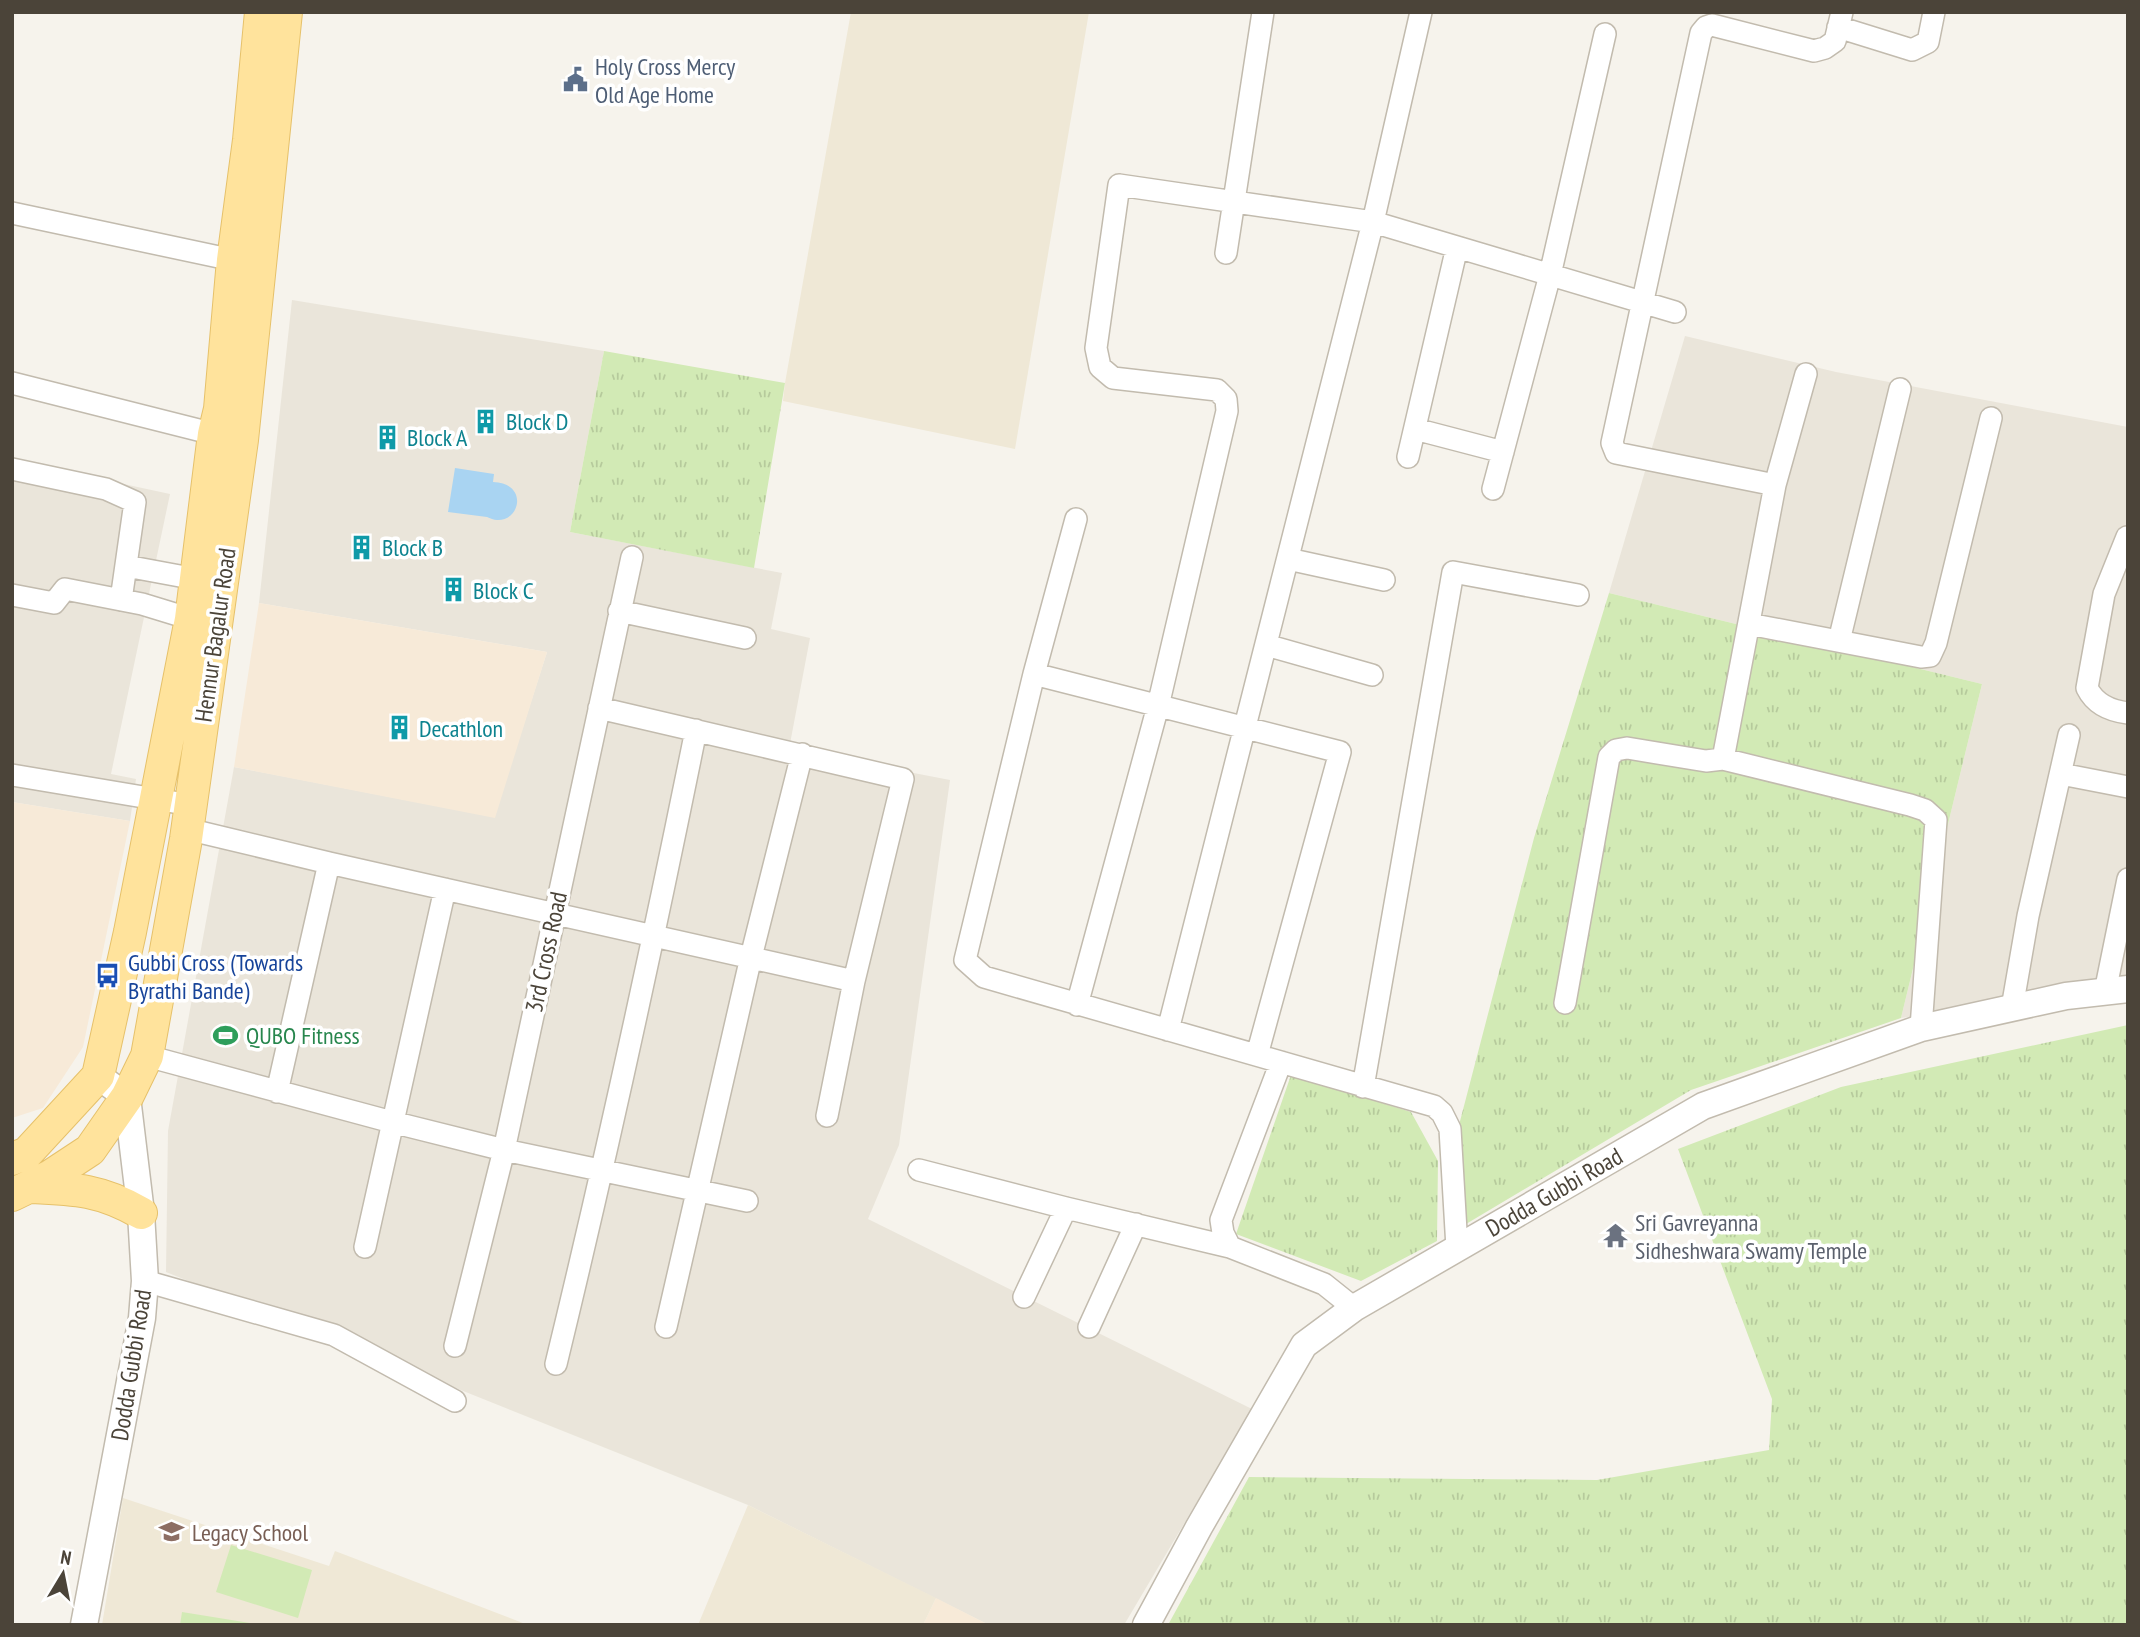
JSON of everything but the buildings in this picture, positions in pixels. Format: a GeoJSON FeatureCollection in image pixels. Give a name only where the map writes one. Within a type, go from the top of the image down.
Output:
{"type":"FeatureCollection","features":[{"type":"Feature","properties":{"kind":"main road","name":"Hennur Bagalur Road"},"geometry":{"type":"LineString","coordinates":[[99,1076],[191,619],[196,579],[228,437],[220,409],[233,260],[261,12]]}},
{"type":"Feature","properties":{"kind":"main road","name":"Hennur Bagalur Road"},"geometry":{"type":"LineString","coordinates":[[22,1191],[90,1150],[127,1097],[147,1056],[189,817],[228,437],[286,12]]}},
{"type":"Feature","properties":{"kind":"main road"},"geometry":{"type":"LineString","coordinates":[[12,1159],[27,1153],[99,1076]]}},
{"type":"Feature","properties":{"kind":"main road"},"geometry":{"type":"LineString","coordinates":[[22,1191],[85,1190],[105,1195],[142,1213]]}},
{"type":"Feature","properties":{"kind":"street"},"geometry":{"type":"LineString","coordinates":[[1226,253],[1263,12]]}},
{"type":"Feature","properties":{"kind":"street"},"geometry":{"type":"LineString","coordinates":[[1168,1030],[1373,222],[1421,12]]}},
{"type":"Feature","properties":{"kind":"street"},"geometry":{"type":"LineString","coordinates":[[1775,485],[1629,456],[1616,453],[1612,448],[1702,33],[1706,27],[1712,25],[1814,51],[1835,41],[1840,20],[1912,50],[1928,42],[1934,12]]}},
{"type":"Feature","properties":{"kind":"street"},"geometry":{"type":"LineString","coordinates":[[1493,489],[1550,275],[1605,34]]}},
{"type":"Feature","properties":{"kind":"street"},"geometry":{"type":"LineString","coordinates":[[1077,1005],[1158,706],[1227,411],[1226,399],[1217,390],[1113,378],[1100,367],[1096,348],[1119,186],[1373,222],[1675,312]]}},
{"type":"Feature","properties":{"kind":"street"},"geometry":{"type":"LineString","coordinates":[[12,213],[233,260]]}},
{"type":"Feature","properties":{"kind":"street"},"geometry":{"type":"LineString","coordinates":[[1408,457],[1457,247]]}},
{"type":"Feature","properties":{"kind":"street"},"geometry":{"type":"LineString","coordinates":[[1723,759],[1775,485],[1806,374]]}},
{"type":"Feature","properties":{"kind":"street"},"geometry":{"type":"LineString","coordinates":[[12,383],[228,437]]}},
{"type":"Feature","properties":{"kind":"street"},"geometry":{"type":"LineString","coordinates":[[1839,641],[1900,389]]}},
{"type":"Feature","properties":{"kind":"street"},"geometry":{"type":"LineString","coordinates":[[1749,624],[1921,657],[1930,656],[1936,643],[1991,418]]}},
{"type":"Feature","properties":{"kind":"street"},"geometry":{"type":"LineString","coordinates":[[1415,429],[1503,452]]}},
{"type":"Feature","properties":{"kind":"street"},"geometry":{"type":"LineString","coordinates":[[12,469],[106,489],[135,502],[121,600]]}},
{"type":"Feature","properties":{"kind":"street"},"geometry":{"type":"LineString","coordinates":[[1076,519],[1034,674],[965,960],[984,976],[1077,1005],[1434,1106],[1442,1113],[1450,1129],[1457,1248]]}},
{"type":"Feature","properties":{"kind":"street"},"geometry":{"type":"LineString","coordinates":[[2127,537],[2104,594],[2087,688],[2093,699],[2114,711],[2128,713]]}},
{"type":"Feature","properties":{"kind":"street","name":"3rd Cross Road"},"geometry":{"type":"LineString","coordinates":[[455,1346],[504,1150],[632,557]]}},
{"type":"Feature","properties":{"kind":"street"},"geometry":{"type":"LineString","coordinates":[[1288,559],[1384,580]]}},
{"type":"Feature","properties":{"kind":"street"},"geometry":{"type":"LineString","coordinates":[[126,566],[196,579]]}},
{"type":"Feature","properties":{"kind":"street"},"geometry":{"type":"LineString","coordinates":[[1363,1087],[1453,572],[1578,595]]}},
{"type":"Feature","properties":{"kind":"street"},"geometry":{"type":"LineString","coordinates":[[12,595],[54,603],[65,589],[142,604],[191,619]]}},
{"type":"Feature","properties":{"kind":"street"},"geometry":{"type":"LineString","coordinates":[[619,611],[746,638]]}},
{"type":"Feature","properties":{"kind":"street"},"geometry":{"type":"LineString","coordinates":[[1266,645],[1372,675]]}},
{"type":"Feature","properties":{"kind":"street"},"geometry":{"type":"LineString","coordinates":[[1034,674],[1340,752],[1256,1055]]}},
{"type":"Feature","properties":{"kind":"street"},"geometry":{"type":"LineString","coordinates":[[599,708],[903,779],[854,981],[827,1116]]}},
{"type":"Feature","properties":{"kind":"street"},"geometry":{"type":"LineString","coordinates":[[556,1364],[603,1171],[696,730]]}},
{"type":"Feature","properties":{"kind":"street"},"geometry":{"type":"LineString","coordinates":[[2012,1008],[2028,916],[2069,735]]}},
{"type":"Feature","properties":{"kind":"street"},"geometry":{"type":"LineString","coordinates":[[1565,1003],[1609,757],[1616,750],[1626,748],[1706,761],[1723,759],[1910,805],[1925,810],[1936,820],[1921,1028]]}},
{"type":"Feature","properties":{"kind":"street"},"geometry":{"type":"LineString","coordinates":[[666,1327],[751,957],[802,754]]}},
{"type":"Feature","properties":{"kind":"street"},"geometry":{"type":"LineString","coordinates":[[2062,774],[2128,787]]}},
{"type":"Feature","properties":{"kind":"street"},"geometry":{"type":"LineString","coordinates":[[12,775],[155,799],[189,817],[329,863],[854,981]]}},
{"type":"Feature","properties":{"kind":"street"},"geometry":{"type":"LineString","coordinates":[[277,1092],[329,863]]}},
{"type":"Feature","properties":{"kind":"street"},"geometry":{"type":"LineString","coordinates":[[2116,990],[2128,879]]}},
{"type":"Feature","properties":{"kind":"street"},"geometry":{"type":"LineString","coordinates":[[365,1247],[445,888]]}},
{"type":"Feature","properties":{"kind":"street","name":"Dodda Gubbi Road"},"geometry":{"type":"LineString","coordinates":[[1146,1625],[1304,1345],[1354,1308],[1703,1106],[1921,1028],[2066,996],[2116,990]]}},
{"type":"Feature","properties":{"kind":"street"},"geometry":{"type":"LineString","coordinates":[[147,1056],[504,1150],[747,1201]]}},
{"type":"Feature","properties":{"kind":"street"},"geometry":{"type":"LineString","coordinates":[[1230,1247],[1223,1233],[1221,1220],[1281,1062]]}},
{"type":"Feature","properties":{"kind":"street"},"geometry":{"type":"LineString","coordinates":[[99,1076],[127,1097]]}},
{"type":"Feature","properties":{"kind":"street","name":"Dodda Gubbi Road"},"geometry":{"type":"LineString","coordinates":[[84,1625],[142,1318],[145,1281],[142,1213],[127,1097]]}},
{"type":"Feature","properties":{"kind":"street"},"geometry":{"type":"LineString","coordinates":[[919,1170],[1230,1247],[1324,1284],[1354,1308]]}},
{"type":"Feature","properties":{"kind":"street"},"geometry":{"type":"LineString","coordinates":[[1024,1297],[1066,1208]]}},
{"type":"Feature","properties":{"kind":"street"},"geometry":{"type":"LineString","coordinates":[[1089,1327],[1136,1224]]}},
{"type":"Feature","properties":{"kind":"street"},"geometry":{"type":"LineString","coordinates":[[145,1281],[334,1335],[455,1401]]}},
{"type":"Feature","properties":{"kind":"shaded area"},"geometry":{"type":"Polygon","coordinates":[[[851,12],[1089,12],[1015,449],[783,401],[851,12]]]}},
{"type":"Feature","properties":{"kind":"shaded area"},"geometry":{"type":"Polygon","coordinates":[[[292,300],[604,351],[570,532],[782,573],[771,629],[810,638],[789,749],[950,780],[899,1145],[868,1219],[1252,1409],[1124,1625],[989,1625],[748,1505],[166,1272],[168,1131],[234,767],[494,817],[547,652],[259,603],[292,300]]]}},
{"type":"Feature","properties":{"kind":"shaded area"},"geometry":{"type":"Polygon","coordinates":[[[1685,336],[1836,372],[2128,427],[2128,983],[1901,1018],[1982,684],[1609,593],[1685,336]]]}},
{"type":"Feature","properties":{"kind":"shaded area"},"geometry":{"type":"Polygon","coordinates":[[[12,460],[170,494],[111,774],[136,779],[130,821],[12,802],[12,460]]]}},
{"type":"Feature","properties":{"kind":"shaded area"},"geometry":{"type":"Polygon","coordinates":[[[259,603],[547,652],[495,818],[234,767],[259,603]]]}},
{"type":"Feature","properties":{"kind":"shaded area"},"geometry":{"type":"Polygon","coordinates":[[[12,802],[130,821],[83,1047],[43,1108],[12,1118],[12,802]]]}},
{"type":"Feature","properties":{"kind":"shaded area","name":"Legacy School"},"geometry":{"type":"Polygon","coordinates":[[[123,1498],[329,1566],[335,1551],[528,1625],[102,1625],[123,1498]]]}},
{"type":"Feature","properties":{"kind":"shaded area"},"geometry":{"type":"Polygon","coordinates":[[[748,1505],[936,1598],[923,1625],[698,1625],[748,1505]]]}},
{"type":"Feature","properties":{"kind":"shaded area"},"geometry":{"type":"Polygon","coordinates":[[[936,1598],[989,1625],[923,1625],[936,1598]]]}},
{"type":"Feature","properties":{"kind":"green space"},"geometry":{"type":"Polygon","coordinates":[[[604,351],[785,383],[754,568],[570,532],[604,351]]]}},
{"type":"Feature","properties":{"kind":"green space"},"geometry":{"type":"Polygon","coordinates":[[[1609,593],[1982,684],[1901,1018],[1691,1090],[1461,1227],[1459,1125],[1534,838],[1609,593]]]}},
{"type":"Feature","properties":{"kind":"green space"},"geometry":{"type":"Polygon","coordinates":[[[2128,1025],[2128,1625],[1168,1625],[1249,1477],[1597,1480],[1769,1450],[1772,1399],[1678,1149],[1841,1087],[2128,1025]]]}},
{"type":"Feature","properties":{"kind":"green space"},"geometry":{"type":"Polygon","coordinates":[[[1291,1075],[1411,1112],[1438,1161],[1437,1241],[1361,1281],[1236,1234],[1291,1075]]]}},
{"type":"Feature","properties":{"kind":"green space"},"geometry":{"type":"Polygon","coordinates":[[[231,1545],[312,1570],[298,1618],[216,1592],[231,1545]]]}},
{"type":"Feature","properties":{"kind":"green space"},"geometry":{"type":"Polygon","coordinates":[[[182,1612],[262,1625],[180,1625],[182,1612]]]}},
{"type":"Feature","properties":{"kind":"water"},"geometry":{"type":"Polygon","coordinates":[[[455,468],[494,474],[493,482],[504,484],[516,495],[516,509],[505,519],[497,520],[448,512],[455,468]]]}},
{"type":"Feature","properties":{"kind":"place","name":"Holy Cross Mercy Old Age Home"},"geometry":{"type":"Point","coordinates":[575,80]}},
{"type":"Feature","properties":{"kind":"place","name":"Block D"},"geometry":{"type":"Point","coordinates":[486,421]}},
{"type":"Feature","properties":{"kind":"place","name":"Block A"},"geometry":{"type":"Point","coordinates":[387,437]}},
{"type":"Feature","properties":{"kind":"place","name":"Block B"},"geometry":{"type":"Point","coordinates":[362,547]}},
{"type":"Feature","properties":{"kind":"place","name":"Block C"},"geometry":{"type":"Point","coordinates":[453,590]}},
{"type":"Feature","properties":{"kind":"place","name":"Decathlon"},"geometry":{"type":"Point","coordinates":[399,728]}},
{"type":"Feature","properties":{"kind":"place","name":"Gubbi Cross (Towards Byrathi Bande)"},"geometry":{"type":"Point","coordinates":[108,976]}},
{"type":"Feature","properties":{"kind":"place","name":"QUBO Fitness"},"geometry":{"type":"Point","coordinates":[226,1035]}},
{"type":"Feature","properties":{"kind":"place","name":"Sri Gavreyanna Sidheshwara Swamy Temple"},"geometry":{"type":"Point","coordinates":[1615,1236]}},
{"type":"Feature","properties":{"kind":"place","name":"Legacy School"},"geometry":{"type":"Point","coordinates":[172,1532]}}]}
